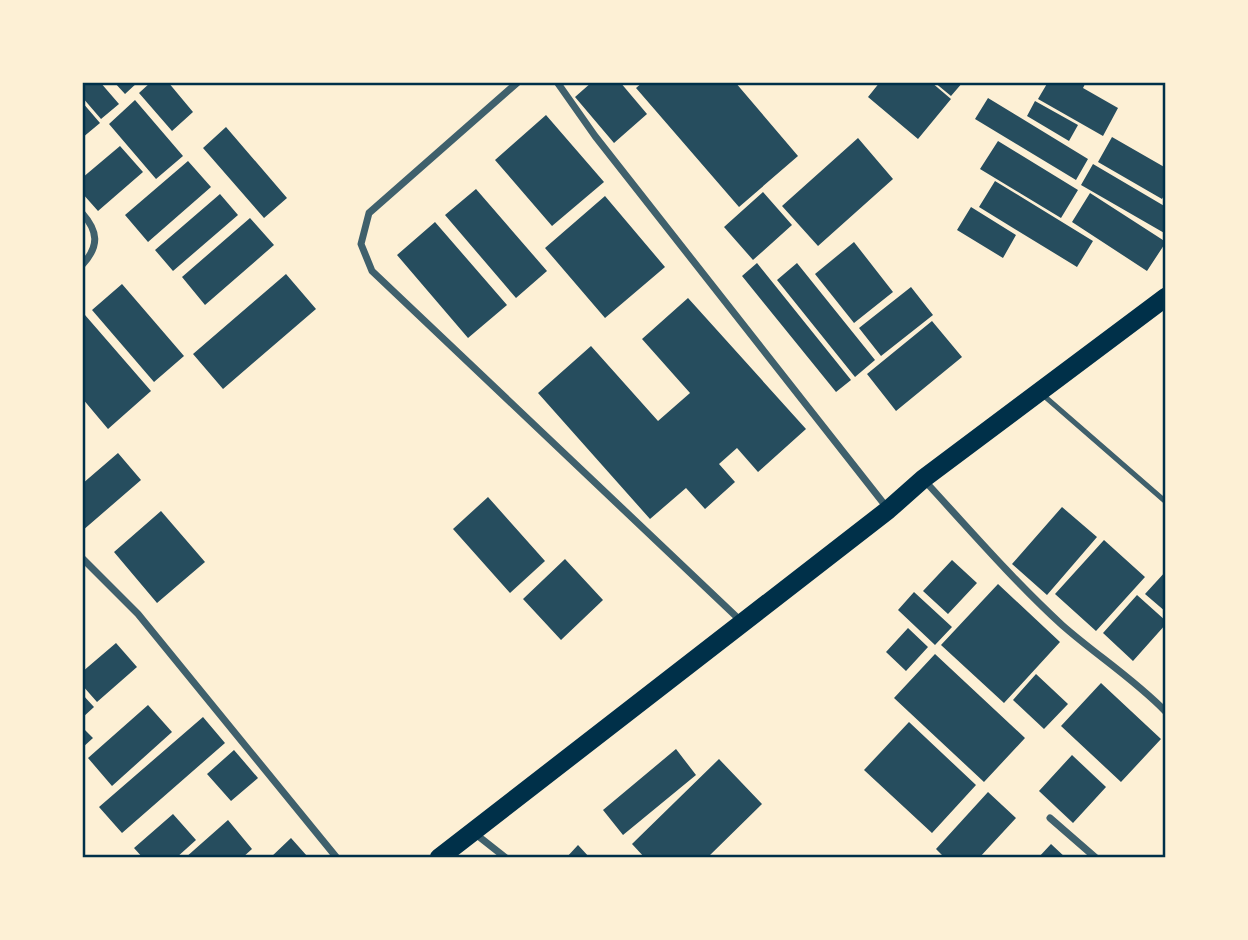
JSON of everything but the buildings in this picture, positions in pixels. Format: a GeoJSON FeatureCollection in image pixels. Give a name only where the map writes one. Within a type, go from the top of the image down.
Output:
{"type":"FeatureCollection","features":[{"type":"Feature","properties":{"kind":"highway"},"geometry":{"type":"LineString","coordinates":[[439,858],[888,510],[923,479],[1166,297]]}},
{"type":"Feature","properties":{"kind":"street"},"geometry":{"type":"LineString","coordinates":[[518,82],[369,213],[360,244],[372,271],[742,623]]}},
{"type":"Feature","properties":{"kind":"street"},"geometry":{"type":"LineString","coordinates":[[557,82],[594,136],[888,510]]}},
{"type":"Feature","properties":{"kind":"street"},"geometry":{"type":"LineString","coordinates":[[82,213],[93,226],[96,240],[82,265]]}},
{"type":"Feature","properties":{"kind":"street"},"geometry":{"type":"LineString","coordinates":[[923,479],[1063,625],[1142,688],[1166,712]]}},
{"type":"Feature","properties":{"kind":"street"},"geometry":{"type":"LineString","coordinates":[[82,558],[138,614],[337,858]]}},
{"type":"Feature","properties":{"kind":"street"},"geometry":{"type":"LineString","coordinates":[[1050,818],[1096,858]]}},
{"type":"Feature","properties":{"kind":"street"},"geometry":{"type":"LineString","coordinates":[[472,832],[506,858]]}},
{"type":"Feature","properties":{"kind":"lane"},"geometry":{"type":"LineString","coordinates":[[1040,393],[1166,502]]}}]}
